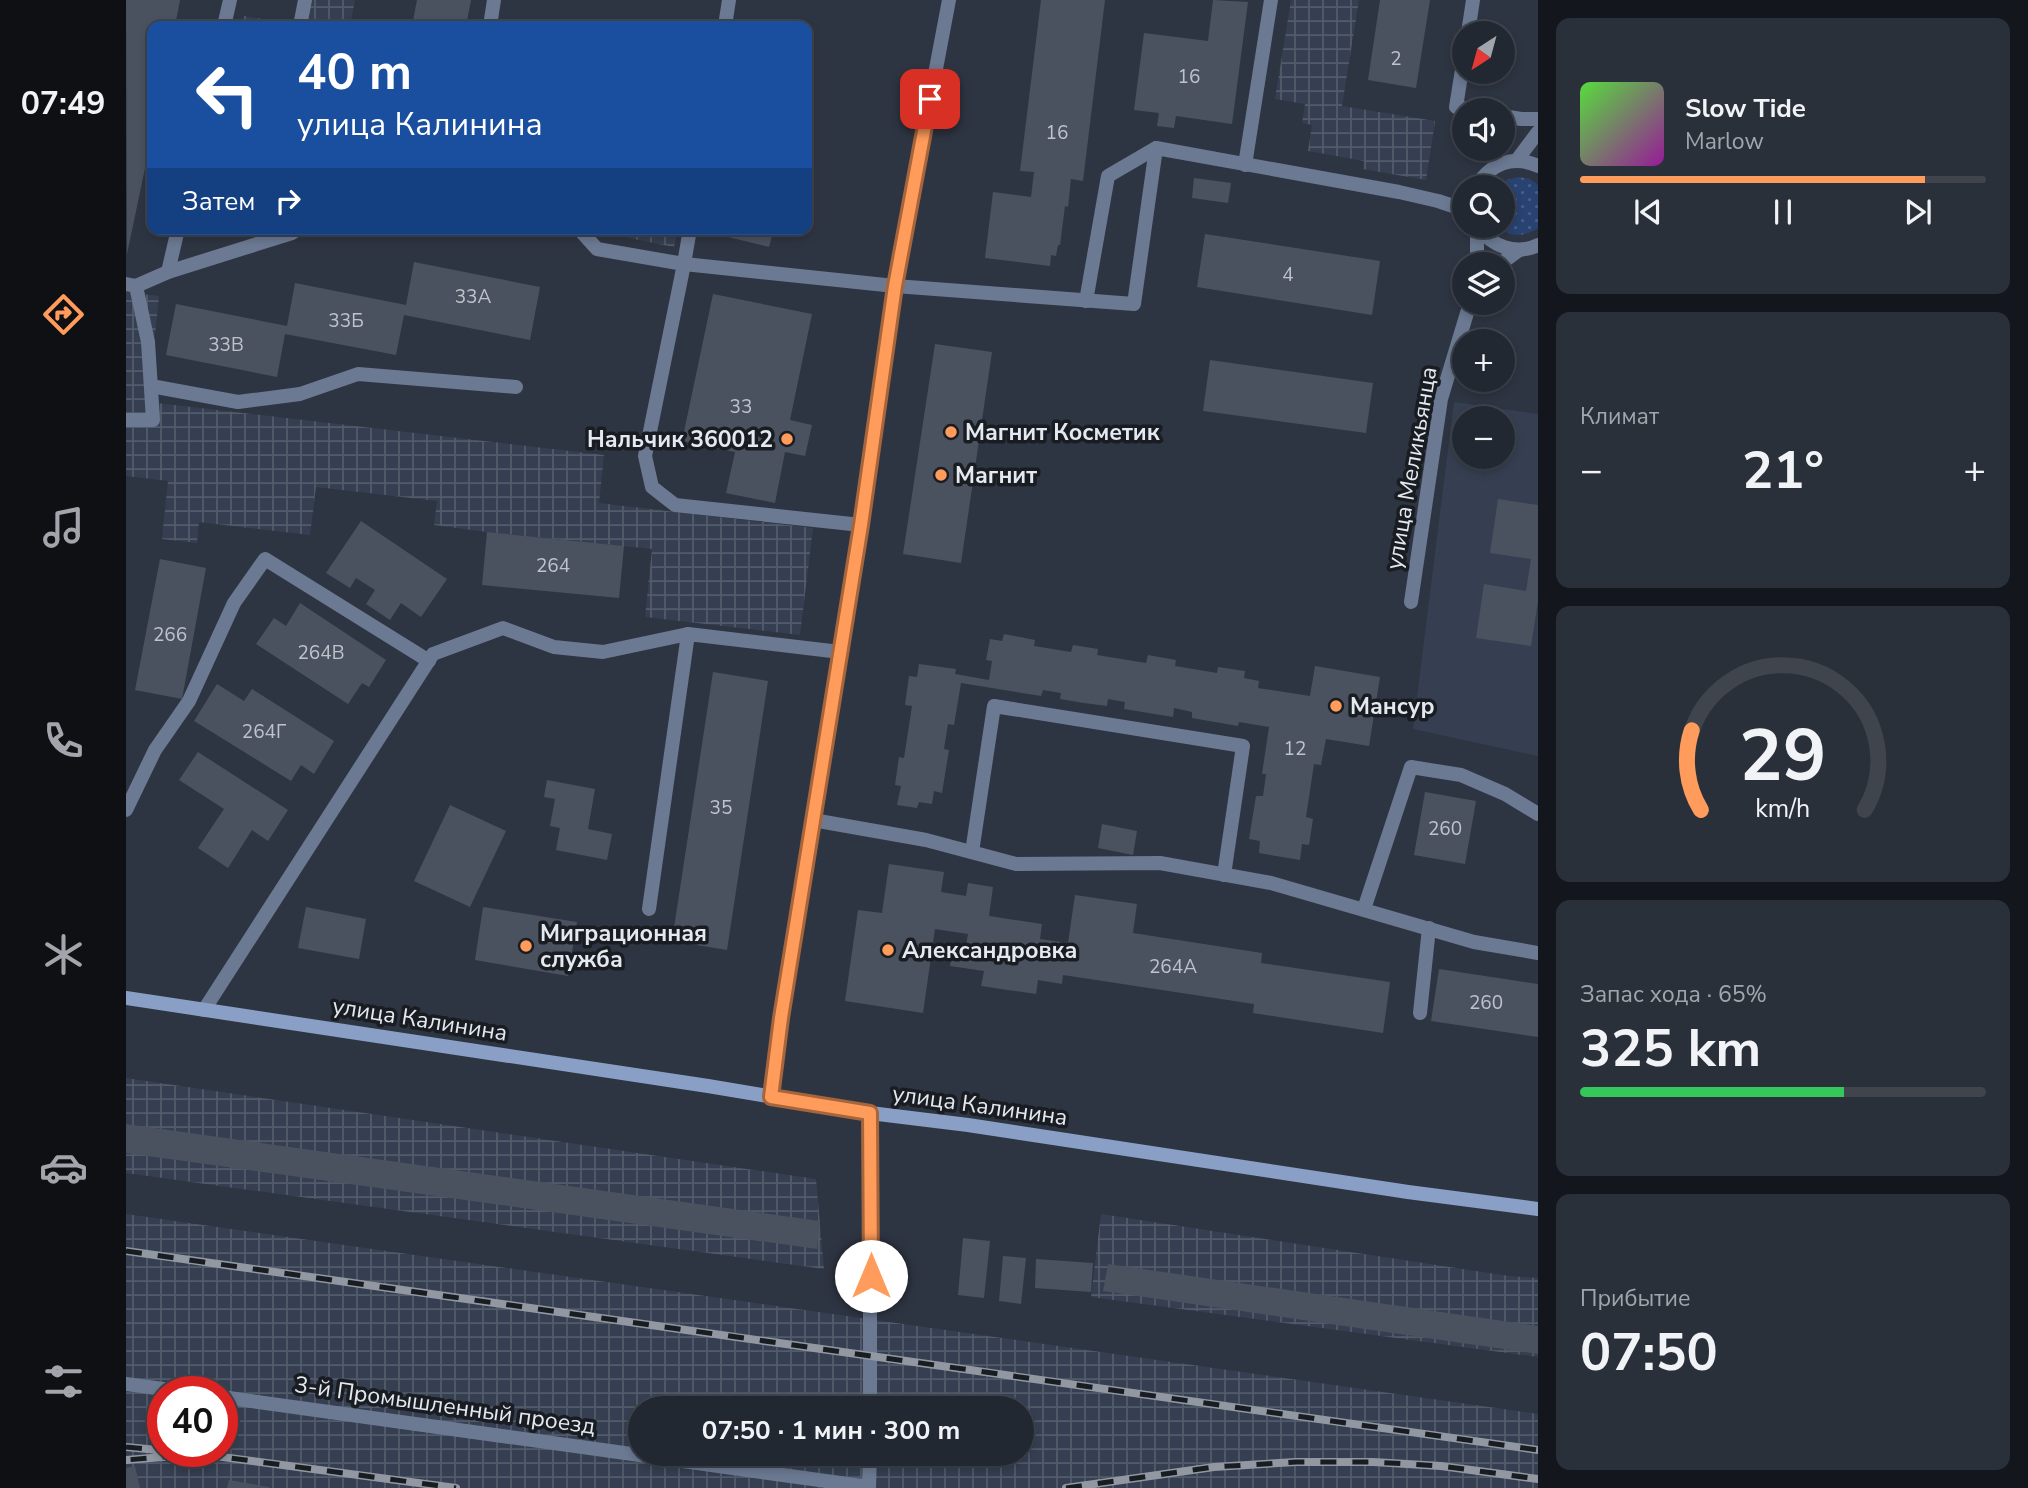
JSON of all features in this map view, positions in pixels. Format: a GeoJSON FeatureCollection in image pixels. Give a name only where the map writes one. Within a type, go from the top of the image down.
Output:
{"type":"FeatureCollection","features":[{"type":"Feature","properties":{"kind":"main road","name":"улица Калинина"},"geometry":{"type":"LineString","coordinates":[[126,998],[870,1113],[1538,1209]]}},
{"type":"Feature","properties":{"kind":"street"},"geometry":{"type":"LineString","coordinates":[[226,21],[230,0]]}},
{"type":"Feature","properties":{"kind":"street"},"geometry":{"type":"LineString","coordinates":[[301,21],[305,0]]}},
{"type":"Feature","properties":{"kind":"street"},"geometry":{"type":"LineString","coordinates":[[490,21],[494,0]]}},
{"type":"Feature","properties":{"kind":"street"},"geometry":{"type":"LineString","coordinates":[[726,21],[729,0]]}},
{"type":"Feature","properties":{"kind":"street"},"geometry":{"type":"LineString","coordinates":[[771,1097],[781,1018],[861,525],[895,286],[949,0]]}},
{"type":"Feature","properties":{"kind":"street"},"geometry":{"type":"LineString","coordinates":[[1245,164],[1271,0]]}},
{"type":"Feature","properties":{"kind":"street"},"geometry":{"type":"LineString","coordinates":[[1470,21],[1473,0]]}},
{"type":"Feature","properties":{"kind":"street"},"geometry":{"type":"LineString","coordinates":[[1515,118],[1538,119]]}},
{"type":"Feature","properties":{"kind":"street"},"geometry":{"type":"LineString","coordinates":[[1517,160],[1538,132]]}},
{"type":"Feature","properties":{"kind":"street"},"geometry":{"type":"LineString","coordinates":[[1086,301],[1108,176],[1156,148],[1399,192],[1452,206]]}},
{"type":"Feature","properties":{"kind":"street"},"geometry":{"type":"LineString","coordinates":[[584,235],[597,249],[684,264],[895,286],[1134,304],[1156,148]]}},
{"type":"Feature","properties":{"kind":"street"},"geometry":{"type":"LineString","coordinates":[[1484,175],[1504,162],[1517,160],[1538,166]]}},
{"type":"Feature","properties":{"kind":"street"},"geometry":{"type":"LineString","coordinates":[[168,272],[177,235]]}},
{"type":"Feature","properties":{"kind":"street"},"geometry":{"type":"LineString","coordinates":[[126,420],[153,420],[148,342],[131,285],[263,235]]}},
{"type":"Feature","properties":{"kind":"street"},"geometry":{"type":"LineString","coordinates":[[689,235],[645,456],[652,487],[675,505],[861,525]]}},
{"type":"Feature","properties":{"kind":"street"},"geometry":{"type":"LineString","coordinates":[[1488,238],[1506,248],[1519,250]]}},
{"type":"Feature","properties":{"kind":"street"},"geometry":{"type":"LineString","coordinates":[[1515,253],[1538,245]]}},
{"type":"Feature","properties":{"kind":"street","name":"улица Меликьянца"},"geometry":{"type":"LineString","coordinates":[[1410,601],[1441,399],[1467,315]]}},
{"type":"Feature","properties":{"kind":"street"},"geometry":{"type":"LineString","coordinates":[[151,386],[238,402],[300,394],[358,373],[516,387]]}},
{"type":"Feature","properties":{"kind":"street"},"geometry":{"type":"LineString","coordinates":[[126,810],[155,750],[188,701],[234,603],[265,559],[429,660]]}},
{"type":"Feature","properties":{"kind":"street"},"geometry":{"type":"LineString","coordinates":[[204,1010],[433,654],[503,628],[554,647],[603,652],[688,634],[840,652]]}},
{"type":"Feature","properties":{"kind":"street"},"geometry":{"type":"LineString","coordinates":[[649,908],[688,634]]}},
{"type":"Feature","properties":{"kind":"street"},"geometry":{"type":"LineString","coordinates":[[972,852],[994,706],[1243,746],[1224,875]]}},
{"type":"Feature","properties":{"kind":"street"},"geometry":{"type":"LineString","coordinates":[[1364,909],[1411,767],[1461,775],[1505,794],[1538,814]]}},
{"type":"Feature","properties":{"kind":"street"},"geometry":{"type":"LineString","coordinates":[[813,820],[926,840],[1016,864],[1160,863],[1271,883],[1474,942],[1538,954]]}},
{"type":"Feature","properties":{"kind":"street"},"geometry":{"type":"LineString","coordinates":[[1420,1013],[1429,928]]}},
{"type":"Feature","properties":{"kind":"street"},"geometry":{"type":"LineString","coordinates":[[870,1113],[870,1396]]}},
{"type":"Feature","properties":{"kind":"street"},"geometry":{"type":"LineString","coordinates":[[126,1384],[147,1387]]}},
{"type":"Feature","properties":{"kind":"street","name":"3-й Промышленный проезд"},"geometry":{"type":"LineString","coordinates":[[238,1399],[869,1488]]}},
{"type":"Feature","properties":{"kind":"street"},"geometry":{"type":"LineString","coordinates":[[869,1488],[870,1466]]}},
{"type":"Feature","properties":{"kind":"shaded area"},"geometry":{"type":"Polygon","coordinates":[[[310,0],[355,0],[351,21],[307,21],[310,0]]]}},
{"type":"Feature","properties":{"kind":"shaded area"},"geometry":{"type":"Polygon","coordinates":[[[1291,0],[1359,0],[1342,106],[1435,121],[1426,180],[1363,169],[1364,161],[1308,151],[1312,125],[1302,123],[1305,104],[1275,99],[1291,0]]]}},
{"type":"Feature","properties":{"kind":"shaded area"},"geometry":{"type":"Polygon","coordinates":[[[244,16],[275,21],[244,21],[244,16]]]}},
{"type":"Feature","properties":{"kind":"shaded area"},"geometry":{"type":"Polygon","coordinates":[[[1515,178],[1530,179],[1538,185],[1538,228],[1517,235],[1515,234],[1515,178]]]}},
{"type":"Feature","properties":{"kind":"shaded area"},"geometry":{"type":"Polygon","coordinates":[[[614,235],[677,235],[674,247],[614,235]]]}},
{"type":"Feature","properties":{"kind":"shaded area"},"geometry":{"type":"Polygon","coordinates":[[[126,292],[159,296],[148,402],[604,455],[599,503],[813,528],[800,635],[645,617],[652,549],[434,525],[437,501],[316,487],[310,535],[199,522],[197,543],[162,539],[168,481],[126,476],[126,292]]]}},
{"type":"Feature","properties":{"kind":"shaded area"},"geometry":{"type":"Polygon","coordinates":[[[1454,402],[1482,406],[1453,406],[1454,402]]]}},
{"type":"Feature","properties":{"kind":"shaded area"},"geometry":{"type":"Polygon","coordinates":[[[1515,411],[1538,414],[1538,756],[1413,729],[1452,418],[1452,469],[1515,469],[1515,411]]]}},
{"type":"Feature","properties":{"kind":"shaded area"},"geometry":{"type":"Polygon","coordinates":[[[126,1078],[816,1179],[824,1269],[126,1173],[126,1078]]]}},
{"type":"Feature","properties":{"kind":"shaded area"},"geometry":{"type":"Polygon","coordinates":[[[126,1214],[1538,1414],[1538,1488],[126,1488],[126,1214]]]}},
{"type":"Feature","properties":{"kind":"shaded area"},"geometry":{"type":"Polygon","coordinates":[[[1101,1214],[1509,1276],[1538,1278],[1538,1357],[1091,1297],[1101,1214]]]}},
{"type":"Feature","properties":{"kind":"building"},"geometry":{"type":"Polygon","coordinates":[[[126,0],[180,0],[176,21],[147,21],[147,159],[127,254],[126,0]]]}},
{"type":"Feature","properties":{"kind":"building"},"geometry":{"type":"Polygon","coordinates":[[[417,0],[471,0],[467,21],[413,21],[417,0]]]}},
{"type":"Feature","properties":{"kind":"building"},"geometry":{"type":"Polygon","coordinates":[[[1041,0],[1105,0],[1083,181],[1071,179],[1060,245],[1056,256],[1051,255],[1050,266],[985,258],[993,192],[1031,197],[1034,172],[1020,171],[1041,0]]]}},
{"type":"Feature","properties":{"kind":"building"},"geometry":{"type":"Polygon","coordinates":[[[1213,0],[1248,2],[1232,124],[1176,116],[1174,128],[1157,126],[1159,113],[1134,110],[1144,33],[1208,41],[1213,0]]]}},
{"type":"Feature","properties":{"kind":"building"},"geometry":{"type":"Polygon","coordinates":[[[1380,0],[1430,0],[1416,88],[1368,80],[1380,0]]]}},
{"type":"Feature","properties":{"kind":"building"},"geometry":{"type":"Polygon","coordinates":[[[1194,178],[1231,183],[1228,203],[1192,198],[1194,178]]]}},
{"type":"Feature","properties":{"kind":"building"},"geometry":{"type":"Polygon","coordinates":[[[1205,234],[1380,261],[1372,315],[1197,287],[1205,234]]]}},
{"type":"Feature","properties":{"kind":"building"},"geometry":{"type":"Polygon","coordinates":[[[720,235],[772,235],[769,247],[720,235]]]}},
{"type":"Feature","properties":{"kind":"building"},"geometry":{"type":"Polygon","coordinates":[[[414,262],[540,287],[530,340],[404,315],[396,355],[285,334],[277,377],[166,355],[176,304],[287,326],[295,283],[406,305],[414,262]]]}},
{"type":"Feature","properties":{"kind":"building"},"geometry":{"type":"Polygon","coordinates":[[[713,294],[812,314],[790,420],[812,425],[805,456],[785,452],[775,503],[726,493],[735,452],[682,441],[713,294]]]}},
{"type":"Feature","properties":{"kind":"building"},"geometry":{"type":"Polygon","coordinates":[[[935,344],[992,352],[961,563],[903,554],[935,344]]]}},
{"type":"Feature","properties":{"kind":"building"},"geometry":{"type":"Polygon","coordinates":[[[1210,360],[1373,383],[1366,433],[1203,411],[1210,360]]]}},
{"type":"Feature","properties":{"kind":"building"},"geometry":{"type":"Polygon","coordinates":[[[1498,499],[1538,505],[1538,601],[1531,646],[1476,638],[1484,584],[1526,591],[1531,559],[1490,553],[1498,499]]]}},
{"type":"Feature","properties":{"kind":"building"},"geometry":{"type":"Polygon","coordinates":[[[361,521],[447,579],[421,617],[401,603],[390,620],[366,604],[375,590],[356,578],[350,588],[326,573],[361,521]]]}},
{"type":"Feature","properties":{"kind":"building"},"geometry":{"type":"Polygon","coordinates":[[[487,532],[624,546],[619,598],[482,585],[487,532]]]}},
{"type":"Feature","properties":{"kind":"building"},"geometry":{"type":"Polygon","coordinates":[[[160,559],[206,568],[182,699],[135,690],[160,559]]]}},
{"type":"Feature","properties":{"kind":"building"},"geometry":{"type":"Polygon","coordinates":[[[300,603],[386,660],[369,687],[362,683],[348,704],[256,644],[274,618],[286,626],[300,603]]]}},
{"type":"Feature","properties":{"kind":"building"},"geometry":{"type":"Polygon","coordinates":[[[1004,634],[1035,640],[1034,646],[1071,652],[1073,645],[1098,649],[1097,655],[1146,663],[1148,655],[1176,660],[1175,666],[1217,673],[1218,667],[1245,671],[1244,678],[1259,681],[1258,688],[1310,696],[1315,666],[1380,677],[1369,746],[1326,739],[1321,765],[1314,764],[1306,817],[1313,819],[1309,845],[1302,844],[1300,860],[1259,853],[1260,841],[1249,839],[1256,796],[1263,796],[1266,774],[1262,774],[1269,727],[1239,722],[1238,726],[1192,718],[1192,712],[1174,708],[1173,717],[1124,709],[1125,702],[1108,699],[1107,706],[1060,699],[1061,693],[1043,690],[1041,696],[961,683],[954,725],[948,724],[944,749],[949,750],[942,793],[934,791],[932,804],[919,802],[917,808],[897,805],[901,786],[895,785],[899,757],[904,758],[912,706],[905,705],[909,676],[917,677],[919,664],[956,669],[955,674],[989,680],[992,661],[986,660],[990,639],[1002,641],[1004,634]]]}},
{"type":"Feature","properties":{"kind":"building"},"geometry":{"type":"Polygon","coordinates":[[[713,672],[768,681],[727,950],[672,941],[713,672]]]}},
{"type":"Feature","properties":{"kind":"building"},"geometry":{"type":"Polygon","coordinates":[[[217,684],[244,701],[252,689],[334,741],[314,774],[301,765],[291,781],[194,721],[217,684]]]}},
{"type":"Feature","properties":{"kind":"building"},"geometry":{"type":"Polygon","coordinates":[[[198,752],[288,810],[268,841],[252,830],[228,868],[198,848],[224,809],[179,780],[198,752]]]}},
{"type":"Feature","properties":{"kind":"building"},"geometry":{"type":"Polygon","coordinates":[[[547,780],[595,789],[588,829],[612,834],[607,860],[556,850],[560,828],[550,826],[555,799],[544,797],[547,780]]]}},
{"type":"Feature","properties":{"kind":"building"},"geometry":{"type":"Polygon","coordinates":[[[1425,792],[1476,801],[1465,864],[1414,855],[1425,792]]]}},
{"type":"Feature","properties":{"kind":"building"},"geometry":{"type":"Polygon","coordinates":[[[450,805],[506,831],[470,907],[414,881],[450,805]]]}},
{"type":"Feature","properties":{"kind":"building"},"geometry":{"type":"Polygon","coordinates":[[[1102,824],[1137,831],[1133,855],[1098,848],[1102,824]]]}},
{"type":"Feature","properties":{"kind":"building"},"geometry":{"type":"Polygon","coordinates":[[[889,864],[944,872],[941,892],[966,896],[968,883],[993,887],[989,916],[1042,924],[1040,939],[1068,943],[1075,895],[1137,904],[1133,933],[1262,953],[1261,963],[1390,982],[1383,1033],[1253,1013],[1254,1004],[1063,975],[1062,984],[1038,980],[1036,994],[981,986],[984,971],[950,966],[953,949],[965,951],[968,934],[935,929],[923,1013],[845,1001],[858,910],[882,913],[889,864]]]}},
{"type":"Feature","properties":{"kind":"building"},"geometry":{"type":"Polygon","coordinates":[[[306,907],[366,919],[359,959],[298,948],[306,907]]]}},
{"type":"Feature","properties":{"kind":"building"},"geometry":{"type":"Polygon","coordinates":[[[483,907],[577,922],[568,976],[475,960],[483,907]]]}},
{"type":"Feature","properties":{"kind":"building"},"geometry":{"type":"Polygon","coordinates":[[[1439,969],[1538,984],[1538,1037],[1431,1021],[1439,969]]]}},
{"type":"Feature","properties":{"kind":"building"},"geometry":{"type":"Polygon","coordinates":[[[126,1124],[820,1221],[817,1249],[126,1153],[126,1124]]]}},
{"type":"Feature","properties":{"kind":"building"},"geometry":{"type":"Polygon","coordinates":[[[963,1238],[990,1241],[984,1298],[958,1295],[963,1238]]]}},
{"type":"Feature","properties":{"kind":"building"},"geometry":{"type":"Polygon","coordinates":[[[1003,1256],[1026,1258],[1021,1304],[999,1301],[1003,1256]]]}},
{"type":"Feature","properties":{"kind":"building"},"geometry":{"type":"Polygon","coordinates":[[[1036,1259],[1093,1263],[1091,1292],[1035,1288],[1036,1259]]]}},
{"type":"Feature","properties":{"kind":"building"},"geometry":{"type":"Polygon","coordinates":[[[1108,1264],[1538,1326],[1538,1354],[1103,1291],[1108,1264]]]}},
{"type":"Feature","properties":{"kind":"building"},"geometry":{"type":"Polygon","coordinates":[[[135,1466],[140,1488],[126,1488],[126,1468],[135,1466]]]}},
{"type":"Feature","properties":{"kind":"building"},"geometry":{"type":"Polygon","coordinates":[[[229,1480],[269,1487],[269,1488],[227,1488],[229,1480]]]}},
{"type":"Feature","properties":{"kind":"railway"},"geometry":{"type":"LineString","coordinates":[[126,1251],[1538,1450]]}},
{"type":"Feature","properties":{"kind":"railway"},"geometry":{"type":"LineString","coordinates":[[126,1447],[200,1454],[126,1460]]}},
{"type":"Feature","properties":{"kind":"railway"},"geometry":{"type":"LineString","coordinates":[[238,1459],[456,1488]]}},
{"type":"Feature","properties":{"kind":"railway"},"geometry":{"type":"LineString","coordinates":[[1066,1488],[1214,1467],[1296,1462],[1373,1462],[1441,1466],[1538,1479]]}},
{"type":"Feature","properties":{"kind":"place","name":"Магнит Косметик"},"geometry":{"type":"Point","coordinates":[951,432]}},
{"type":"Feature","properties":{"kind":"place","name":"Нальчик 360012"},"geometry":{"type":"Point","coordinates":[787,439]}},
{"type":"Feature","properties":{"kind":"place","name":"Магнит"},"geometry":{"type":"Point","coordinates":[941,475]}},
{"type":"Feature","properties":{"kind":"place","name":"Мансур"},"geometry":{"type":"Point","coordinates":[1336,706]}},
{"type":"Feature","properties":{"kind":"place","name":"Миграционная служба"},"geometry":{"type":"Point","coordinates":[526,946]}},
{"type":"Feature","properties":{"kind":"place","name":"Александровка"},"geometry":{"type":"Point","coordinates":[888,950]}},
{"type":"Feature","properties":{"kind":"route"},"geometry":{"type":"LineString","coordinates":[[871,1276],[870,1113],[771,1097],[781,1018],[861,525],[895,286],[930,99]]}}]}
